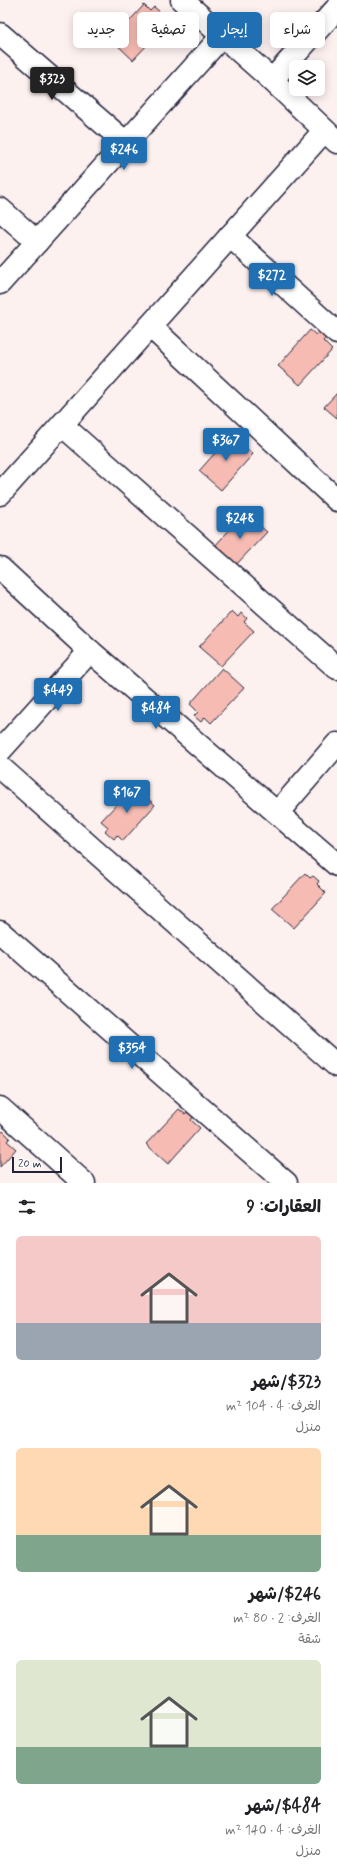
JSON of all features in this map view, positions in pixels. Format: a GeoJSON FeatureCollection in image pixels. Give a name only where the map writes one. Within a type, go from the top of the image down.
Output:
{"type":"FeatureCollection","features":[{"type":"Feature","properties":{"kind":"street"},"geometry":{"type":"LineString","coordinates":[[182,0],[207,21]]}},
{"type":"Feature","properties":{"kind":"street"},"geometry":{"type":"LineString","coordinates":[[272,80],[337,8]]}},
{"type":"Feature","properties":{"kind":"street"},"geometry":{"type":"LineString","coordinates":[[0,34],[126,143]]}},
{"type":"Feature","properties":{"kind":"street"},"geometry":{"type":"LineString","coordinates":[[0,283],[211,48]]}},
{"type":"Feature","properties":{"kind":"street"},"geometry":{"type":"LineString","coordinates":[[0,494],[230,236],[330,136],[237,48]]}},
{"type":"Feature","properties":{"kind":"street"},"geometry":{"type":"LineString","coordinates":[[0,209],[37,242]]}},
{"type":"Feature","properties":{"kind":"street"},"geometry":{"type":"LineString","coordinates":[[230,236],[337,333]]}},
{"type":"Feature","properties":{"kind":"street"},"geometry":{"type":"LineString","coordinates":[[150,326],[337,500]]}},
{"type":"Feature","properties":{"kind":"street"},"geometry":{"type":"LineString","coordinates":[[62,425],[337,668]]}},
{"type":"Feature","properties":{"kind":"street"},"geometry":{"type":"LineString","coordinates":[[0,568],[90,651],[278,812],[337,865]]}},
{"type":"Feature","properties":{"kind":"street"},"geometry":{"type":"LineString","coordinates":[[0,751],[90,651]]}},
{"type":"Feature","properties":{"kind":"street"},"geometry":{"type":"LineString","coordinates":[[278,812],[337,744]]}},
{"type":"Feature","properties":{"kind":"street"},"geometry":{"type":"LineString","coordinates":[[0,767],[337,1066]]}},
{"type":"Feature","properties":{"kind":"street"},"geometry":{"type":"LineString","coordinates":[[0,932],[286,1183]]}},
{"type":"Feature","properties":{"kind":"street"},"geometry":{"type":"LineString","coordinates":[[0,1108],[84,1183]]}},
{"type":"Feature","properties":{"kind":"building"},"geometry":{"type":"Polygon","coordinates":[[[144,5],[150,11],[154,7],[160,12],[138,12],[144,5]]]}},
{"type":"Feature","properties":{"kind":"building"},"geometry":{"type":"Polygon","coordinates":[[[137,13],[137,48],[144,48],[133,60],[120,48],[129,48],[129,21],[137,13]]]}},
{"type":"Feature","properties":{"kind":"building"},"geometry":{"type":"Polygon","coordinates":[[[310,330],[316,335],[318,332],[326,338],[323,341],[332,350],[300,385],[278,366],[310,330]]]}},
{"type":"Feature","properties":{"kind":"building"},"geometry":{"type":"Polygon","coordinates":[[[337,393],[337,418],[324,407],[337,393]]]}},
{"type":"Feature","properties":{"kind":"building"},"geometry":{"type":"Polygon","coordinates":[[[231,435],[237,440],[239,437],[247,443],[244,446],[253,454],[221,490],[199,471],[231,435]]]}},
{"type":"Feature","properties":{"kind":"building"},"geometry":{"type":"Polygon","coordinates":[[[245,513],[267,532],[234,567],[213,548],[245,513]]]}},
{"type":"Feature","properties":{"kind":"building"},"geometry":{"type":"Polygon","coordinates":[[[232,611],[238,617],[241,613],[247,618],[244,622],[254,631],[221,666],[199,647],[232,611]]]}},
{"type":"Feature","properties":{"kind":"building"},"geometry":{"type":"Polygon","coordinates":[[[222,668],[244,688],[211,723],[205,717],[201,722],[194,716],[198,712],[190,704],[222,668]]]}},
{"type":"Feature","properties":{"kind":"building"},"geometry":{"type":"Polygon","coordinates":[[[134,786],[155,805],[123,841],[117,835],[114,839],[105,831],[108,827],[101,821],[134,786]]]}},
{"type":"Feature","properties":{"kind":"building"},"geometry":{"type":"Polygon","coordinates":[[[305,873],[310,878],[313,876],[319,881],[317,884],[326,893],[294,928],[272,909],[305,873]]]}},
{"type":"Feature","properties":{"kind":"building"},"geometry":{"type":"Polygon","coordinates":[[[179,1109],[185,1114],[188,1111],[194,1116],[191,1120],[200,1128],[168,1164],[146,1144],[179,1109]]]}},
{"type":"Feature","properties":{"kind":"building"},"geometry":{"type":"Polygon","coordinates":[[[3,1131],[10,1138],[7,1141],[16,1149],[0,1167],[0,1134],[3,1131]]]}}]}
